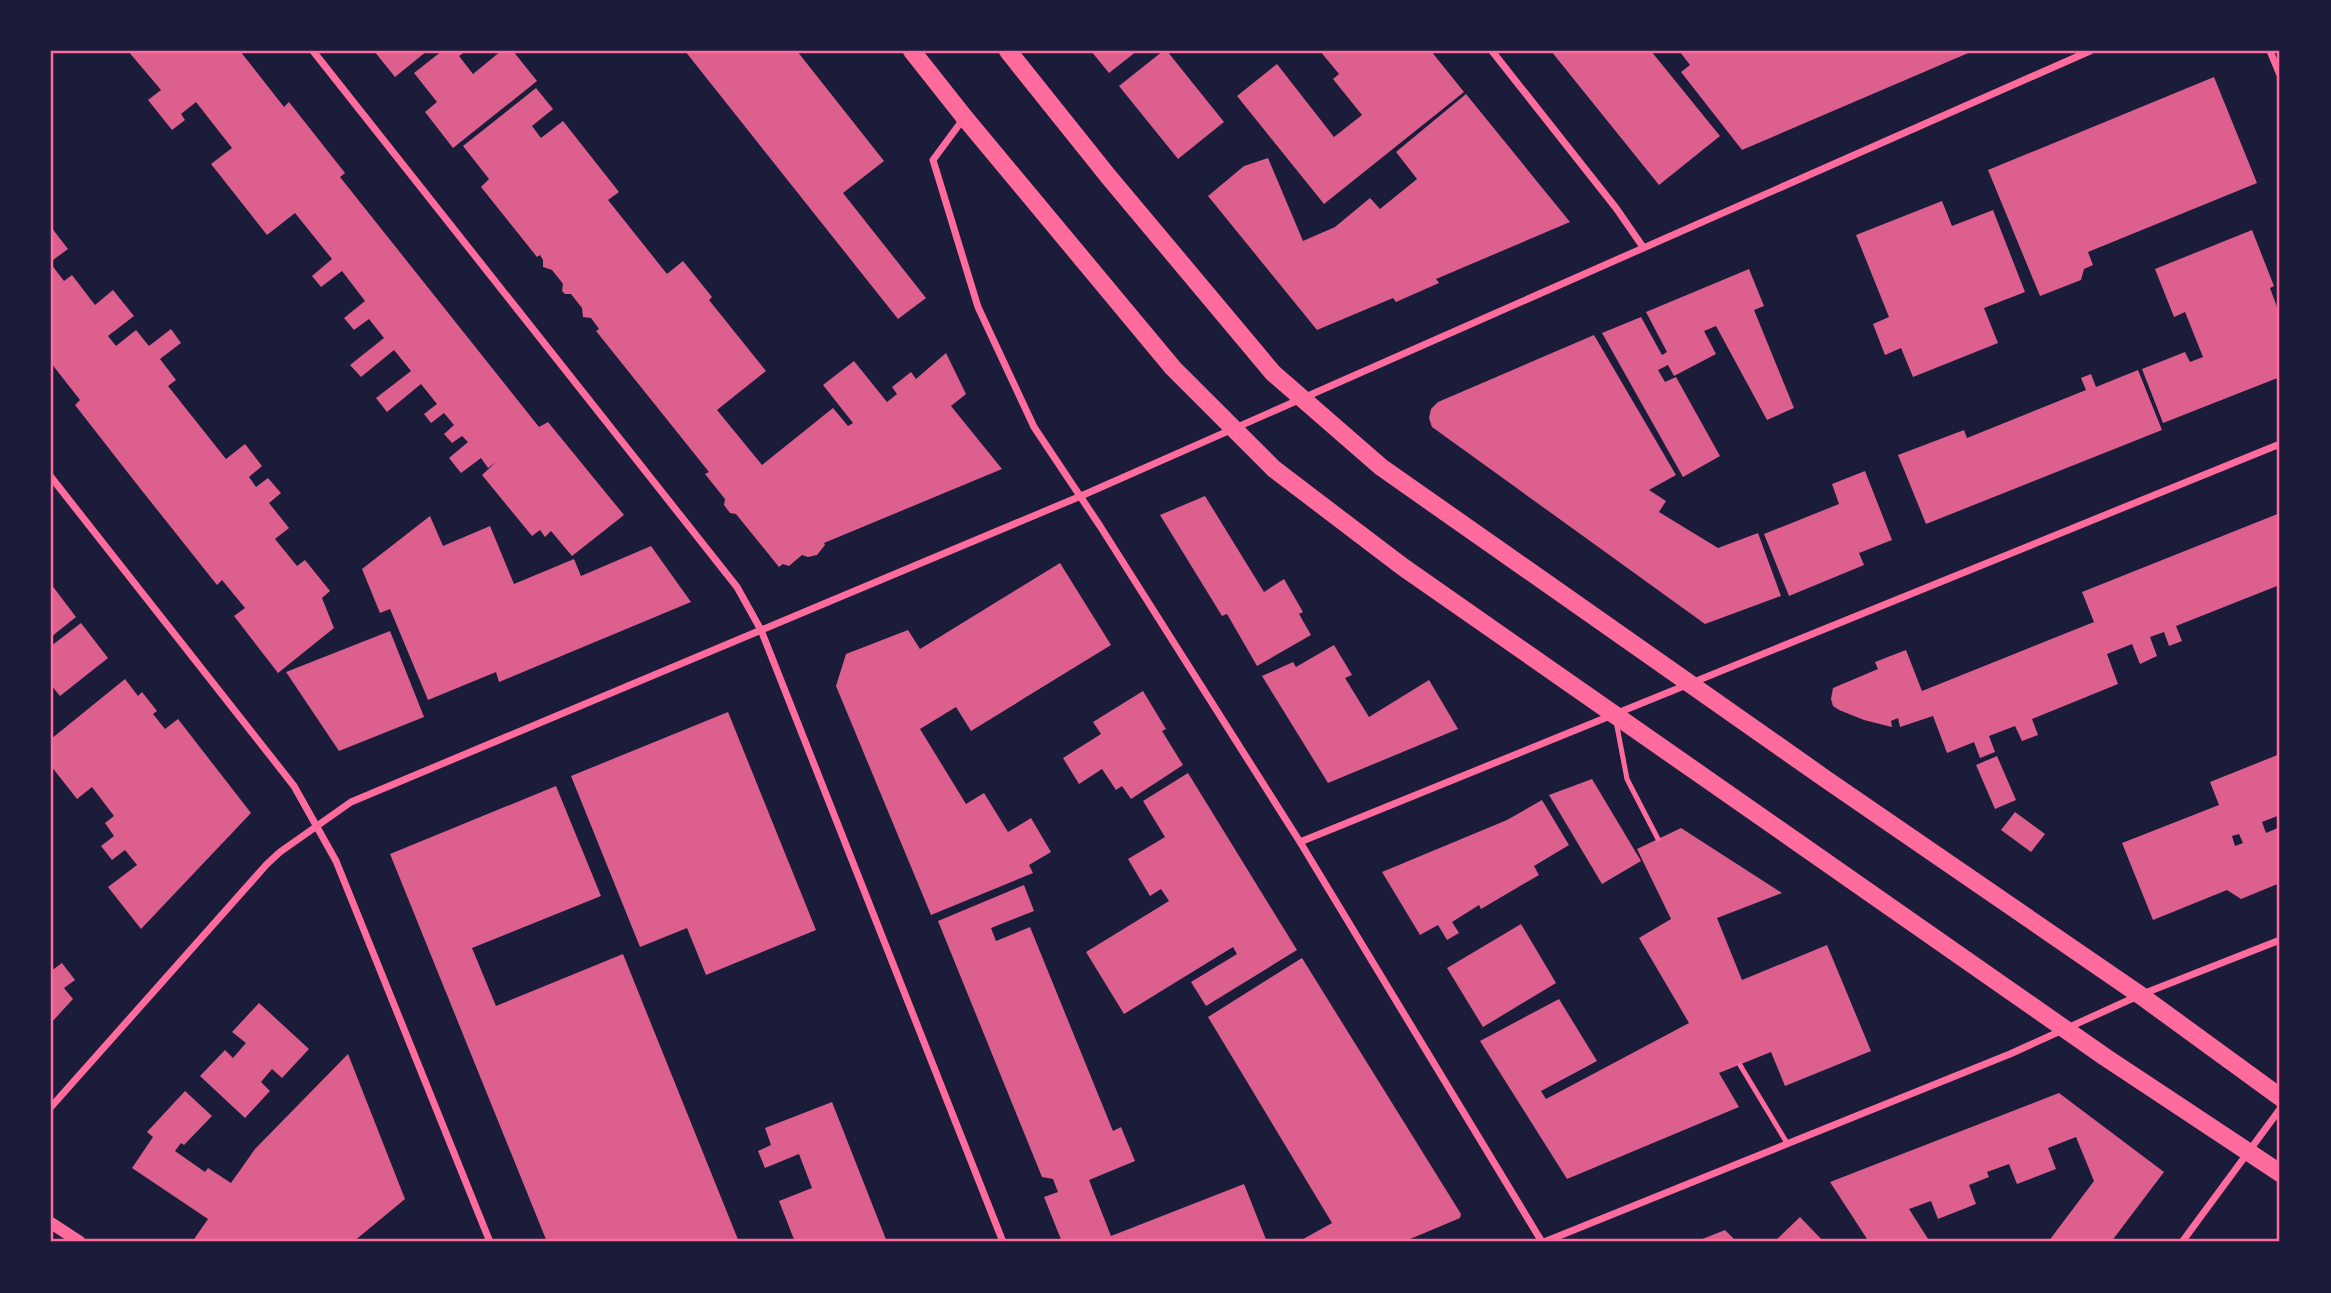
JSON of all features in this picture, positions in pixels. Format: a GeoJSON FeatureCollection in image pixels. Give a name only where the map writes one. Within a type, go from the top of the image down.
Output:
{"type":"FeatureCollection","features":[{"type":"Feature","properties":{"kind":"main road"},"geometry":{"type":"LineString","coordinates":[[912,51],[1173,368],[1274,469],[1392,559],[2105,1057],[2280,1174]]}},
{"type":"Feature","properties":{"kind":"main road"},"geometry":{"type":"LineString","coordinates":[[1008,51],[1108,176],[1273,373],[1381,467],[2140,995],[2280,1097]]}},
{"type":"Feature","properties":{"kind":"street"},"geometry":{"type":"LineString","coordinates":[[313,51],[737,587],[761,630],[1003,1242]]}},
{"type":"Feature","properties":{"kind":"street"},"geometry":{"type":"LineString","coordinates":[[1492,51],[1616,208],[1643,247]]}},
{"type":"Feature","properties":{"kind":"street"},"geometry":{"type":"LineString","coordinates":[[51,1107],[267,864],[351,802],[1081,496],[2078,53],[2090,51]]}},
{"type":"Feature","properties":{"kind":"street"},"geometry":{"type":"LineString","coordinates":[[2270,51],[2280,75]]}},
{"type":"Feature","properties":{"kind":"street"},"geometry":{"type":"LineString","coordinates":[[965,117],[933,160],[978,307],[1034,427],[1081,496],[1300,842],[1543,1242],[2066,1029],[2140,995],[2280,940]]}},
{"type":"Feature","properties":{"kind":"street"},"geometry":{"type":"LineString","coordinates":[[1300,842],[2280,444]]}},
{"type":"Feature","properties":{"kind":"street"},"geometry":{"type":"LineString","coordinates":[[51,477],[294,786],[336,861],[490,1242]]}},
{"type":"Feature","properties":{"kind":"street"},"geometry":{"type":"LineString","coordinates":[[2182,1242],[2280,1109]]}},
{"type":"Feature","properties":{"kind":"street"},"geometry":{"type":"LineString","coordinates":[[51,1223],[80,1242]]}},
{"type":"Feature","properties":{"kind":"lane"},"geometry":{"type":"LineString","coordinates":[[1615,715],[1627,779],[1658,839]]}},
{"type":"Feature","properties":{"kind":"lane"},"geometry":{"type":"LineString","coordinates":[[1740,1065],[1787,1143]]}},
{"type":"Feature","properties":{"kind":"building"},"geometry":{"type":"Polygon","coordinates":[[[128,51],[240,51],[284,107],[289,102],[345,173],[340,177],[539,427],[548,422],[624,515],[572,556],[551,531],[545,537],[540,530],[532,536],[482,475],[496,462],[488,468],[481,458],[461,473],[449,458],[468,442],[462,436],[452,443],[444,434],[454,425],[444,413],[431,423],[424,414],[437,404],[421,384],[387,412],[376,398],[411,371],[394,350],[361,377],[350,365],[384,338],[369,319],[354,330],[344,318],[365,301],[342,271],[321,287],[312,276],[332,259],[295,213],[267,235],[211,164],[232,148],[196,102],[181,114],[185,120],[172,130],[148,100],[161,90],[128,51]]]}},
{"type":"Feature","properties":{"kind":"building"},"geometry":{"type":"Polygon","coordinates":[[[374,51],[427,51],[395,77],[374,51]]]}},
{"type":"Feature","properties":{"kind":"building"},"geometry":{"type":"Polygon","coordinates":[[[442,51],[466,51],[459,56],[473,74],[501,51],[513,51],[537,81],[453,148],[425,112],[437,102],[414,73],[442,51]]]}},
{"type":"Feature","properties":{"kind":"building"},"geometry":{"type":"Polygon","coordinates":[[[685,51],[797,51],[884,161],[843,193],[926,298],[898,319],[685,51]]]}},
{"type":"Feature","properties":{"kind":"building"},"geometry":{"type":"Polygon","coordinates":[[[1091,51],[1137,51],[1109,73],[1091,51]]]}},
{"type":"Feature","properties":{"kind":"building"},"geometry":{"type":"Polygon","coordinates":[[[1163,51],[1167,51],[1224,122],[1178,159],[1119,86],[1163,51]]]}},
{"type":"Feature","properties":{"kind":"building"},"geometry":{"type":"Polygon","coordinates":[[[1320,51],[1431,51],[1464,92],[1324,204],[1237,96],[1277,64],[1334,137],[1362,115],[1333,79],[1339,74],[1320,51]]]}},
{"type":"Feature","properties":{"kind":"building"},"geometry":{"type":"Polygon","coordinates":[[[1551,51],[1651,51],[1720,136],[1659,185],[1551,51]]]}},
{"type":"Feature","properties":{"kind":"building"},"geometry":{"type":"Polygon","coordinates":[[[1973,51],[1742,150],[1681,72],[1690,65],[1680,52],[1973,51]]]}},
{"type":"Feature","properties":{"kind":"building"},"geometry":{"type":"Polygon","coordinates":[[[2214,77],[2257,183],[2088,252],[2093,265],[2084,269],[2081,280],[2040,296],[1988,170],[2214,77]]]}},
{"type":"Feature","properties":{"kind":"building"},"geometry":{"type":"Polygon","coordinates":[[[536,88],[553,109],[532,126],[541,138],[563,121],[619,192],[608,200],[667,274],[683,261],[712,297],[709,300],[766,371],[717,410],[762,465],[833,408],[848,426],[853,423],[823,385],[854,361],[887,402],[897,394],[892,387],[911,372],[916,379],[946,353],[966,394],[951,406],[1002,469],[824,543],[817,555],[802,555],[789,566],[783,564],[779,567],[736,514],[730,513],[724,505],[725,499],[705,474],[709,472],[596,331],[599,329],[591,318],[583,317],[582,308],[571,294],[562,291],[563,284],[560,280],[552,270],[543,267],[540,255],[537,257],[481,187],[489,179],[463,146],[536,88]]]}},
{"type":"Feature","properties":{"kind":"building"},"geometry":{"type":"Polygon","coordinates":[[[1466,94],[1570,222],[1436,279],[1439,283],[1396,302],[1393,298],[1317,330],[1208,196],[1244,166],[1268,158],[1303,241],[1335,227],[1370,198],[1380,209],[1417,179],[1396,152],[1466,94]]]}},
{"type":"Feature","properties":{"kind":"building"},"geometry":{"type":"Polygon","coordinates":[[[1942,201],[1952,226],[1993,210],[2025,292],[1984,308],[1998,343],[1913,377],[1901,348],[1885,355],[1873,324],[1889,317],[1856,235],[1942,201]]]}},
{"type":"Feature","properties":{"kind":"building"},"geometry":{"type":"Polygon","coordinates":[[[51,227],[68,249],[53,260],[51,257],[51,227]]]}},
{"type":"Feature","properties":{"kind":"building"},"geometry":{"type":"Polygon","coordinates":[[[2252,230],[2274,286],[2270,288],[2280,315],[2280,377],[2163,423],[2142,369],[2185,352],[2190,362],[2203,357],[2185,312],[2174,317],[2155,269],[2252,230]]]}},
{"type":"Feature","properties":{"kind":"building"},"geometry":{"type":"Polygon","coordinates":[[[51,264],[64,281],[72,275],[95,305],[113,290],[134,316],[108,336],[116,346],[136,330],[149,346],[171,329],[181,343],[160,359],[176,380],[168,386],[226,459],[245,444],[262,466],[249,477],[256,487],[268,478],[281,493],[269,503],[289,528],[275,539],[297,566],[305,560],[330,591],[322,598],[334,628],[278,673],[234,616],[245,608],[222,580],[217,585],[139,487],[75,405],[80,400],[51,363],[51,264]]]}},
{"type":"Feature","properties":{"kind":"building"},"geometry":{"type":"Polygon","coordinates":[[[1749,269],[1764,306],[1754,310],[1794,408],[1767,420],[1716,326],[1704,331],[1716,354],[1674,376],[1668,365],[1658,370],[1665,382],[1676,377],[1720,456],[1683,477],[1602,333],[1641,317],[1662,355],[1667,352],[1646,312],[1749,269]]]}},
{"type":"Feature","properties":{"kind":"building"},"geometry":{"type":"Polygon","coordinates":[[[1594,335],[1676,475],[1649,490],[1666,501],[1659,512],[1718,548],[1758,533],[1781,596],[1705,624],[1432,427],[1429,418],[1431,409],[1438,402],[1594,335]]]}},
{"type":"Feature","properties":{"kind":"building"},"geometry":{"type":"Polygon","coordinates":[[[2138,370],[2162,430],[1926,524],[1898,455],[1964,430],[1967,438],[2086,390],[2081,378],[2091,374],[2096,387],[2138,370]]]}},
{"type":"Feature","properties":{"kind":"building"},"geometry":{"type":"Polygon","coordinates":[[[1865,471],[1892,540],[1859,553],[1864,565],[1789,596],[1764,534],[1839,504],[1832,484],[1865,471]]]}},
{"type":"Feature","properties":{"kind":"building"},"geometry":{"type":"Polygon","coordinates":[[[1205,496],[1264,592],[1284,579],[1303,612],[1299,614],[1311,635],[1257,666],[1227,614],[1222,616],[1160,515],[1205,496]]]}},
{"type":"Feature","properties":{"kind":"building"},"geometry":{"type":"Polygon","coordinates":[[[2280,513],[2280,595],[2277,586],[2176,626],[2182,641],[2169,646],[2164,632],[2150,637],[2157,656],[2140,664],[2132,644],[2107,654],[2118,684],[2032,719],[2038,735],[2022,741],[2015,726],[1989,736],[1995,752],[1980,758],[1974,742],[1947,753],[1933,716],[1900,727],[1898,718],[1891,721],[1892,727],[1864,720],[1833,706],[1833,688],[1878,669],[1875,662],[1906,650],[1922,691],[2094,622],[2082,592],[2280,513]]]}},
{"type":"Feature","properties":{"kind":"building"},"geometry":{"type":"Polygon","coordinates":[[[430,516],[443,546],[490,526],[514,584],[574,559],[581,576],[651,546],[691,602],[499,682],[496,672],[428,700],[390,609],[380,613],[362,569],[430,516]]]}},
{"type":"Feature","properties":{"kind":"building"},"geometry":{"type":"Polygon","coordinates":[[[1060,563],[1111,645],[971,731],[956,707],[920,729],[966,804],[984,793],[1008,832],[1031,818],[1051,852],[1029,865],[1033,873],[931,915],[836,686],[846,654],[908,630],[920,649],[1060,563]]]}},
{"type":"Feature","properties":{"kind":"building"},"geometry":{"type":"Polygon","coordinates":[[[51,584],[76,617],[51,637],[51,584]]]}},
{"type":"Feature","properties":{"kind":"building"},"geometry":{"type":"Polygon","coordinates":[[[81,623],[108,658],[60,696],[51,685],[51,646],[81,623]]]}},
{"type":"Feature","properties":{"kind":"building"},"geometry":{"type":"Polygon","coordinates":[[[390,631],[424,717],[339,751],[286,672],[390,631]]]}},
{"type":"Feature","properties":{"kind":"building"},"geometry":{"type":"Polygon","coordinates":[[[1334,645],[1352,675],[1345,678],[1369,717],[1429,680],[1458,729],[1328,783],[1262,676],[1293,662],[1296,667],[1334,645]]]}},
{"type":"Feature","properties":{"kind":"building"},"geometry":{"type":"Polygon","coordinates":[[[125,679],[138,696],[142,692],[157,711],[153,714],[165,729],[178,719],[251,813],[141,929],[108,887],[137,865],[125,850],[112,860],[101,846],[114,836],[105,823],[114,816],[92,787],[77,799],[51,766],[51,739],[125,679]]]}},
{"type":"Feature","properties":{"kind":"building"},"geometry":{"type":"Polygon","coordinates":[[[1143,691],[1166,729],[1162,731],[1183,765],[1131,799],[1122,786],[1116,790],[1102,769],[1079,784],[1063,758],[1101,734],[1093,722],[1143,691]]]}},
{"type":"Feature","properties":{"kind":"building"},"geometry":{"type":"Polygon","coordinates":[[[728,712],[816,930],[706,975],[687,928],[640,947],[571,776],[728,712]]]}},
{"type":"Feature","properties":{"kind":"building"},"geometry":{"type":"Polygon","coordinates":[[[2280,754],[2280,815],[2262,822],[2266,833],[2280,827],[2280,883],[2241,899],[2227,890],[2153,920],[2122,843],[2219,805],[2210,782],[2280,754]],[[2239,834],[2232,836],[2235,846],[2243,843],[2239,834]]]}},
{"type":"Feature","properties":{"kind":"building"},"geometry":{"type":"Polygon","coordinates":[[[1997,756],[2016,800],[1995,809],[1976,765],[1997,756]]]}},
{"type":"Feature","properties":{"kind":"building"},"geometry":{"type":"Polygon","coordinates":[[[1188,773],[1297,950],[1206,1006],[1191,982],[1237,954],[1233,947],[1124,1014],[1086,952],[1169,901],[1161,889],[1150,896],[1128,859],[1165,837],[1143,801],[1188,773]]]}},
{"type":"Feature","properties":{"kind":"building"},"geometry":{"type":"Polygon","coordinates":[[[1592,779],[1641,861],[1602,884],[1549,795],[1592,779]]]}},
{"type":"Feature","properties":{"kind":"building"},"geometry":{"type":"Polygon","coordinates":[[[556,786],[601,896],[472,948],[496,1006],[623,954],[739,1242],[547,1242],[390,854],[556,786]]]}},
{"type":"Feature","properties":{"kind":"building"},"geometry":{"type":"Polygon","coordinates":[[[1542,800],[1569,845],[1534,866],[1539,875],[1481,909],[1479,905],[1452,922],[1459,933],[1447,940],[1438,925],[1420,935],[1382,872],[1507,820],[1542,800]]]}},
{"type":"Feature","properties":{"kind":"building"},"geometry":{"type":"Polygon","coordinates":[[[2015,812],[2045,834],[2031,852],[2001,830],[2015,812]]]}},
{"type":"Feature","properties":{"kind":"building"},"geometry":{"type":"Polygon","coordinates":[[[1681,828],[1782,893],[1717,918],[1742,980],[1827,945],[1871,1051],[1785,1086],[1771,1052],[1719,1073],[1739,1107],[1567,1179],[1480,1041],[1559,999],[1597,1061],[1541,1091],[1546,1099],[1689,1023],[1639,938],[1671,919],[1637,849],[1681,828]]]}},
{"type":"Feature","properties":{"kind":"building"},"geometry":{"type":"Polygon","coordinates":[[[1024,885],[1034,911],[991,928],[996,941],[1030,927],[1113,1131],[1121,1127],[1135,1161],[1089,1180],[1111,1236],[1244,1184],[1267,1242],[1062,1242],[1044,1197],[1058,1192],[1053,1179],[1042,1177],[938,921],[1024,885]]]}},
{"type":"Feature","properties":{"kind":"building"},"geometry":{"type":"Polygon","coordinates":[[[1521,924],[1556,983],[1483,1027],[1447,968],[1521,924]]]}},
{"type":"Feature","properties":{"kind":"building"},"geometry":{"type":"Polygon","coordinates":[[[1302,958],[1461,1214],[1460,1218],[1403,1242],[1298,1242],[1332,1223],[1208,1017],[1302,958]]]}},
{"type":"Feature","properties":{"kind":"building"},"geometry":{"type":"Polygon","coordinates":[[[62,963],[75,980],[64,988],[73,999],[51,1023],[51,971],[62,963]]]}},
{"type":"Feature","properties":{"kind":"building"},"geometry":{"type":"Polygon","coordinates":[[[259,1003],[309,1049],[282,1078],[272,1069],[261,1082],[270,1091],[245,1118],[200,1076],[225,1050],[233,1058],[246,1043],[232,1032],[259,1003]]]}},
{"type":"Feature","properties":{"kind":"building"},"geometry":{"type":"Polygon","coordinates":[[[348,1054],[405,1199],[353,1242],[192,1242],[208,1219],[132,1168],[153,1137],[147,1132],[185,1091],[212,1116],[175,1151],[205,1172],[208,1168],[231,1183],[255,1149],[348,1054]]]}},
{"type":"Feature","properties":{"kind":"building"},"geometry":{"type":"Polygon","coordinates":[[[2059,1093],[2164,1172],[2111,1242],[2048,1242],[2094,1181],[2076,1137],[2048,1148],[2056,1169],[2017,1184],[2009,1164],[1987,1172],[1989,1177],[1969,1185],[1976,1204],[1938,1219],[1931,1201],[1909,1209],[1930,1242],[1869,1242],[1830,1182],[2059,1093]]]}},
{"type":"Feature","properties":{"kind":"building"},"geometry":{"type":"Polygon","coordinates":[[[832,1102],[887,1242],[795,1242],[779,1201],[812,1188],[799,1154],[765,1168],[758,1151],[771,1145],[765,1128],[832,1102]]]}},
{"type":"Feature","properties":{"kind":"building"},"geometry":{"type":"Polygon","coordinates":[[[1800,1217],[1824,1242],[1774,1242],[1800,1217]]]}},
{"type":"Feature","properties":{"kind":"building"},"geometry":{"type":"Polygon","coordinates":[[[1725,1230],[1737,1242],[1695,1242],[1725,1230]]]}}]}
